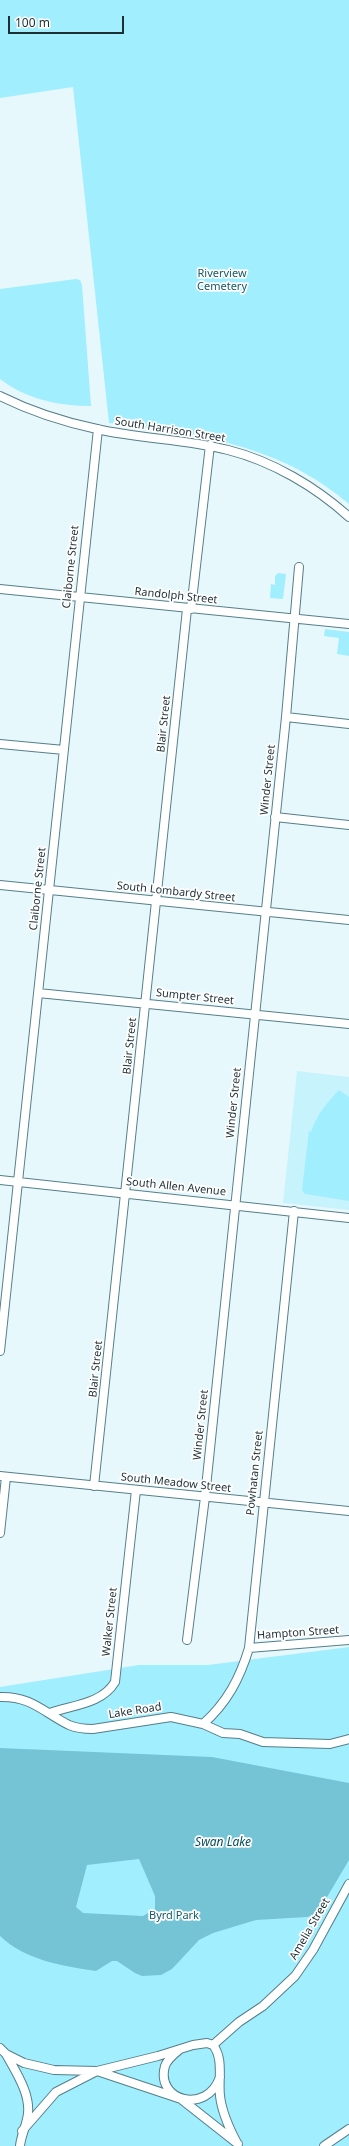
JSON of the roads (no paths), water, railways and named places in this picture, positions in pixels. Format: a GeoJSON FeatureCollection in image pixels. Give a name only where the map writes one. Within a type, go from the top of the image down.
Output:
{"type":"FeatureCollection","features":[{"type":"Feature","properties":{"kind":"street","name":"South Harrison Street"},"geometry":{"type":"LineString","coordinates":[[0,396],[32,410],[98,430],[210,445],[251,457],[311,488],[349,517]]}},
{"type":"Feature","properties":{"kind":"street","name":"Claiborne Street"},"geometry":{"type":"LineString","coordinates":[[0,1351],[79,597],[98,430]]}},
{"type":"Feature","properties":{"kind":"street","name":"Blair Street"},"geometry":{"type":"LineString","coordinates":[[94,1486],[156,901],[189,609],[210,445]]}},
{"type":"Feature","properties":{"kind":"street","name":"Winder Street"},"geometry":{"type":"LineString","coordinates":[[186,1640],[205,1497],[264,913],[286,717],[299,567]]}},
{"type":"Feature","properties":{"kind":"street","name":"Randolph Street"},"geometry":{"type":"LineString","coordinates":[[0,589],[349,624]]}},
{"type":"Feature","properties":{"kind":"street"},"geometry":{"type":"LineString","coordinates":[[286,717],[349,724]]}},
{"type":"Feature","properties":{"kind":"street"},"geometry":{"type":"LineString","coordinates":[[0,744],[64,750]]}},
{"type":"Feature","properties":{"kind":"street"},"geometry":{"type":"LineString","coordinates":[[275,817],[349,825]]}},
{"type":"Feature","properties":{"kind":"street","name":"South Lombardy Street"},"geometry":{"type":"LineString","coordinates":[[0,885],[264,913],[349,920]]}},
{"type":"Feature","properties":{"kind":"street","name":"Sumpter Street"},"geometry":{"type":"LineString","coordinates":[[38,993],[349,1024]]}},
{"type":"Feature","properties":{"kind":"street","name":"South Allen Avenue"},"geometry":{"type":"LineString","coordinates":[[0,1180],[234,1204],[349,1218]]}},
{"type":"Feature","properties":{"kind":"street","name":"Powhatan Street"},"geometry":{"type":"LineString","coordinates":[[203,1724],[212,1716],[232,1690],[249,1648],[294,1211]]}},
{"type":"Feature","properties":{"kind":"street"},"geometry":{"type":"LineString","coordinates":[[0,1533],[3,1476]]}},
{"type":"Feature","properties":{"kind":"street","name":"South Meadow Street"},"geometry":{"type":"LineString","coordinates":[[3,1476],[349,1511]]}},
{"type":"Feature","properties":{"kind":"street","name":"Walker Street"},"geometry":{"type":"LineString","coordinates":[[50,1713],[96,1699],[110,1691],[115,1682],[136,1490]]}},
{"type":"Feature","properties":{"kind":"street","name":"Hampton Street"},"geometry":{"type":"LineString","coordinates":[[249,1648],[349,1640]]}},
{"type":"Feature","properties":{"kind":"street","name":"Lake Road"},"geometry":{"type":"LineString","coordinates":[[0,1697],[26,1700],[70,1725],[93,1729],[171,1717],[203,1724],[223,1732],[240,1734],[263,1742],[330,1744],[349,1739]]}},
{"type":"Feature","properties":{"kind":"street","name":"Amelia Street"},"geometry":{"type":"LineString","coordinates":[[213,2044],[239,2022],[263,2006],[295,1976],[313,1950],[349,1884]]}},
{"type":"Feature","properties":{"kind":"street"},"geometry":{"type":"LineString","coordinates":[[22,2131],[56,2092],[97,2071],[207,2042],[213,2044],[219,2056],[222,2106],[239,2145]]}},
{"type":"Feature","properties":{"kind":"street"},"geometry":{"type":"LineString","coordinates":[[179,2049],[165,2066],[164,2077],[172,2092],[239,2145]]}},
{"type":"Feature","properties":{"kind":"street"},"geometry":{"type":"LineString","coordinates":[[3,2051],[24,2063],[54,2070],[97,2071],[181,2099],[194,2101],[207,2096],[217,2086],[220,2077]]}},
{"type":"Feature","properties":{"kind":"street"},"geometry":{"type":"LineString","coordinates":[[3,2051],[27,2096],[29,2107],[27,2119],[22,2131],[20,2146]]}},
{"type":"Feature","properties":{"kind":"street"},"geometry":{"type":"LineString","coordinates":[[324,2146],[349,2129]]}},
{"type":"Feature","properties":{"kind":"water","name":"Swan Lake"},"geometry":{"type":"Polygon","coordinates":[[[0,1748],[212,1757],[349,1783],[349,1860],[317,1914],[307,1917],[256,1920],[213,1933],[199,1940],[172,1969],[161,1975],[142,1976],[117,1961],[112,1961],[96,1971],[57,1964],[45,1961],[21,1951],[0,1936],[0,1748]],[[139,1859],[87,1865],[76,1907],[83,1913],[143,1916],[155,1909],[155,1896],[139,1859]]]}},
{"type":"Feature","properties":{"kind":"park label","name":"Riverview Cemetery"},"geometry":{"type":"Point","coordinates":[222,280]}},
{"type":"Feature","properties":{"kind":"park label","name":"Byrd Park"},"geometry":{"type":"Point","coordinates":[174,1916]}}]}
